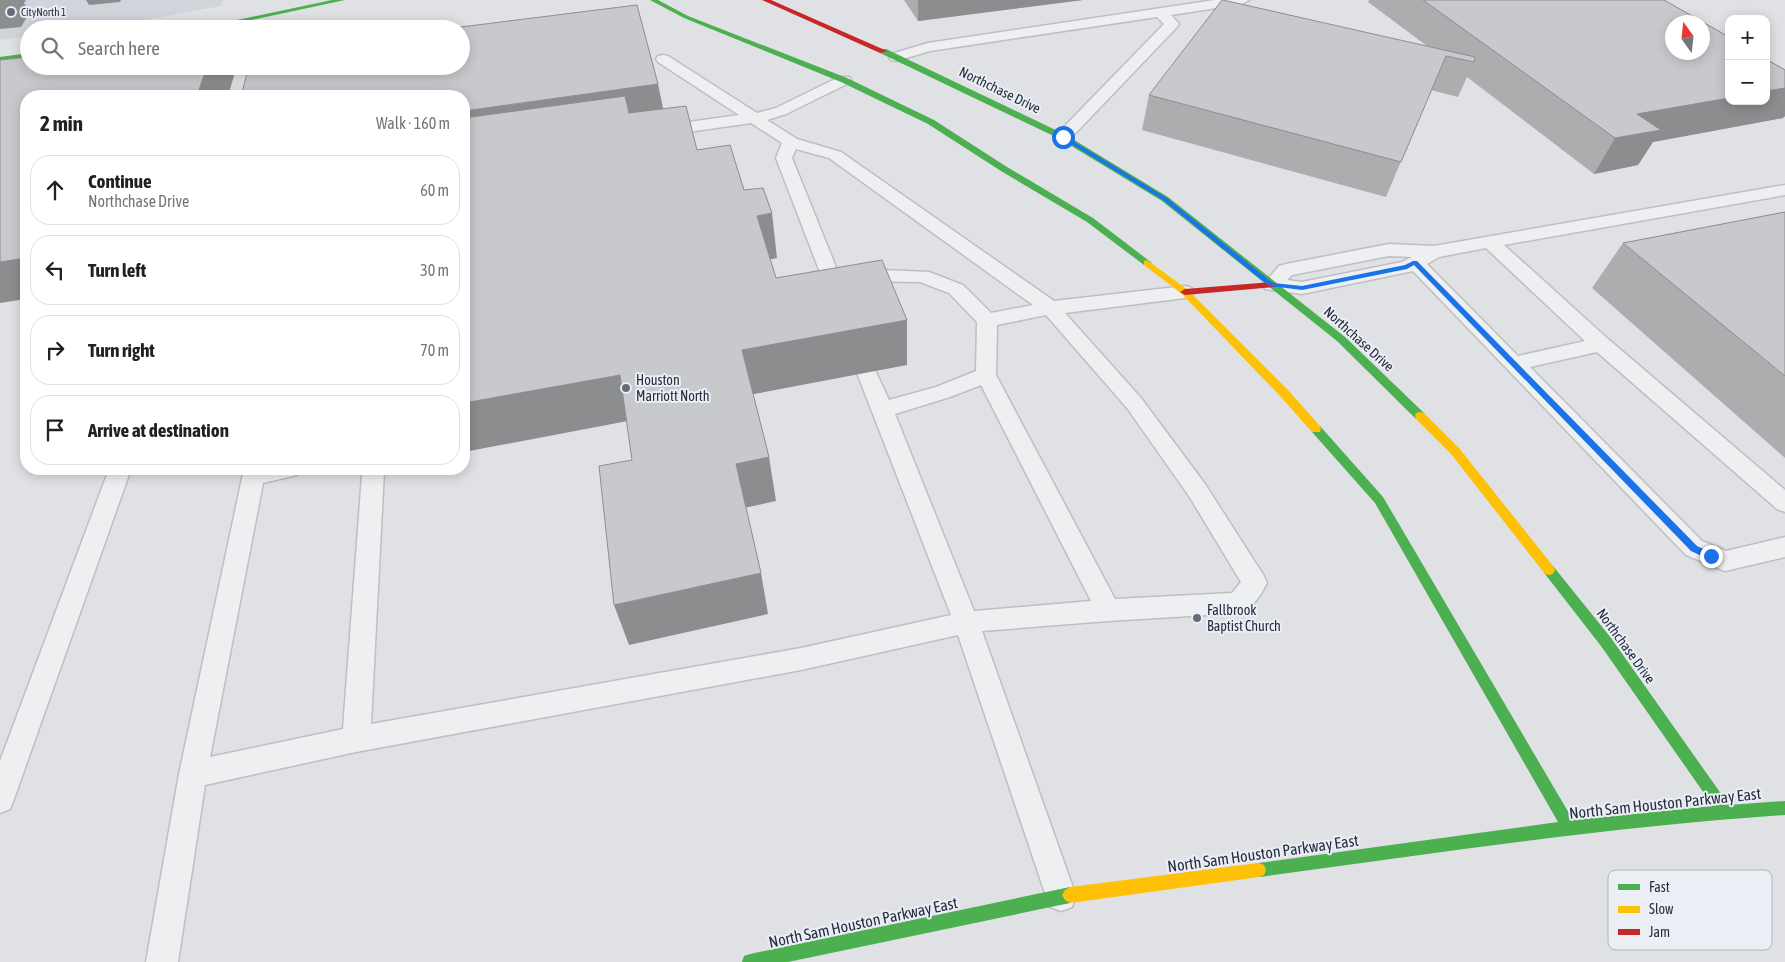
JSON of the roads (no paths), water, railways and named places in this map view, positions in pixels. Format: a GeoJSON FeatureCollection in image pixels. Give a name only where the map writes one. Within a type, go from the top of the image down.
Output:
{"type":"FeatureCollection","features":[{"type":"Feature","properties":{"kind":"street"},"geometry":{"type":"LineString","coordinates":[[237,20],[312,3],[342,0]]}},
{"type":"Feature","properties":{"kind":"street"},"geometry":{"type":"LineString","coordinates":[[653,0],[686,16],[844,80],[931,122],[1004,169],[1090,220],[1185,292],[1284,393],[1379,500],[1570,828]]}},
{"type":"Feature","properties":{"kind":"street","name":"Northchase Drive"},"geometry":{"type":"LineString","coordinates":[[765,0],[896,57],[1063,137],[1165,199],[1341,339],[1455,451],[1606,642],[1725,811]]}},
{"type":"Feature","properties":{"kind":"street"},"geometry":{"type":"LineString","coordinates":[[0,59],[20,56]]}},
{"type":"Feature","properties":{"kind":"street"},"geometry":{"type":"LineString","coordinates":[[879,65],[896,57]]}},
{"type":"Feature","properties":{"kind":"street"},"geometry":{"type":"LineString","coordinates":[[844,80],[861,73]]}},
{"type":"Feature","properties":{"kind":"street"},"geometry":{"type":"LineString","coordinates":[[1185,292],[1272,285]]}},
{"type":"Feature","properties":{"kind":"street","name":"North Sam Houston Parkway East"},"geometry":{"type":"LineString","coordinates":[[750,962],[1061,896],[1570,828],[1725,811],[1785,808]]}},
{"type":"Feature","properties":{"kind":"lane"},"geometry":{"type":"LineString","coordinates":[[896,57],[928,47],[1242,0]]}},
{"type":"Feature","properties":{"kind":"lane"},"geometry":{"type":"LineString","coordinates":[[1063,137],[1172,24],[1160,12]]}},
{"type":"Feature","properties":{"kind":"lane"},"geometry":{"type":"LineString","coordinates":[[193,774],[356,739],[801,659],[966,622],[1108,610],[1239,603],[1255,583],[1197,490],[1134,403],[1050,308],[835,155],[791,142],[663,59]]}},
{"type":"Feature","properties":{"kind":"lane"},"geometry":{"type":"LineString","coordinates":[[647,133],[755,118],[781,111],[844,80]]}},
{"type":"Feature","properties":{"kind":"lane"},"geometry":{"type":"LineString","coordinates":[[791,142],[784,158],[843,312]]}},
{"type":"Feature","properties":{"kind":"lane"},"geometry":{"type":"LineString","coordinates":[[1272,285],[1286,270],[1389,250],[1434,252],[1785,190]]}},
{"type":"Feature","properties":{"kind":"lane"},"geometry":{"type":"LineString","coordinates":[[1490,242],[1601,344],[1785,503]]}},
{"type":"Feature","properties":{"kind":"lane"},"geometry":{"type":"LineString","coordinates":[[1272,285],[1302,288],[1407,267],[1434,252]]}},
{"type":"Feature","properties":{"kind":"lane"},"geometry":{"type":"LineString","coordinates":[[1415,262],[1694,548],[1725,561],[1785,547]]}},
{"type":"Feature","properties":{"kind":"lane"},"geometry":{"type":"LineString","coordinates":[[830,274],[922,276],[956,288],[987,320],[986,375],[1108,610]]}},
{"type":"Feature","properties":{"kind":"lane"},"geometry":{"type":"LineString","coordinates":[[987,320],[1050,308],[1185,292]]}},
{"type":"Feature","properties":{"kind":"lane"},"geometry":{"type":"LineString","coordinates":[[1513,364],[1601,344]]}},
{"type":"Feature","properties":{"kind":"lane"},"geometry":{"type":"LineString","coordinates":[[867,373],[966,622],[1061,896]]}},
{"type":"Feature","properties":{"kind":"lane"},"geometry":{"type":"LineString","coordinates":[[882,410],[943,392],[986,375]]}},
{"type":"Feature","properties":{"kind":"lane"},"geometry":{"type":"LineString","coordinates":[[0,799],[118,475]]}},
{"type":"Feature","properties":{"kind":"lane"},"geometry":{"type":"LineString","coordinates":[[162,962],[193,774],[254,475]]}},
{"type":"Feature","properties":{"kind":"lane"},"geometry":{"type":"LineString","coordinates":[[356,739],[373,475]]}},
{"type":"Feature","properties":{"kind":"place","name":"CityNorth 1"},"geometry":{"type":"Point","coordinates":[11,12]}},
{"type":"Feature","properties":{"kind":"place","name":"Houston Marriott North"},"geometry":{"type":"Point","coordinates":[626,388]}},
{"type":"Feature","properties":{"kind":"place","name":"Fallbrook Baptist Church"},"geometry":{"type":"Point","coordinates":[1197,618]}}]}
